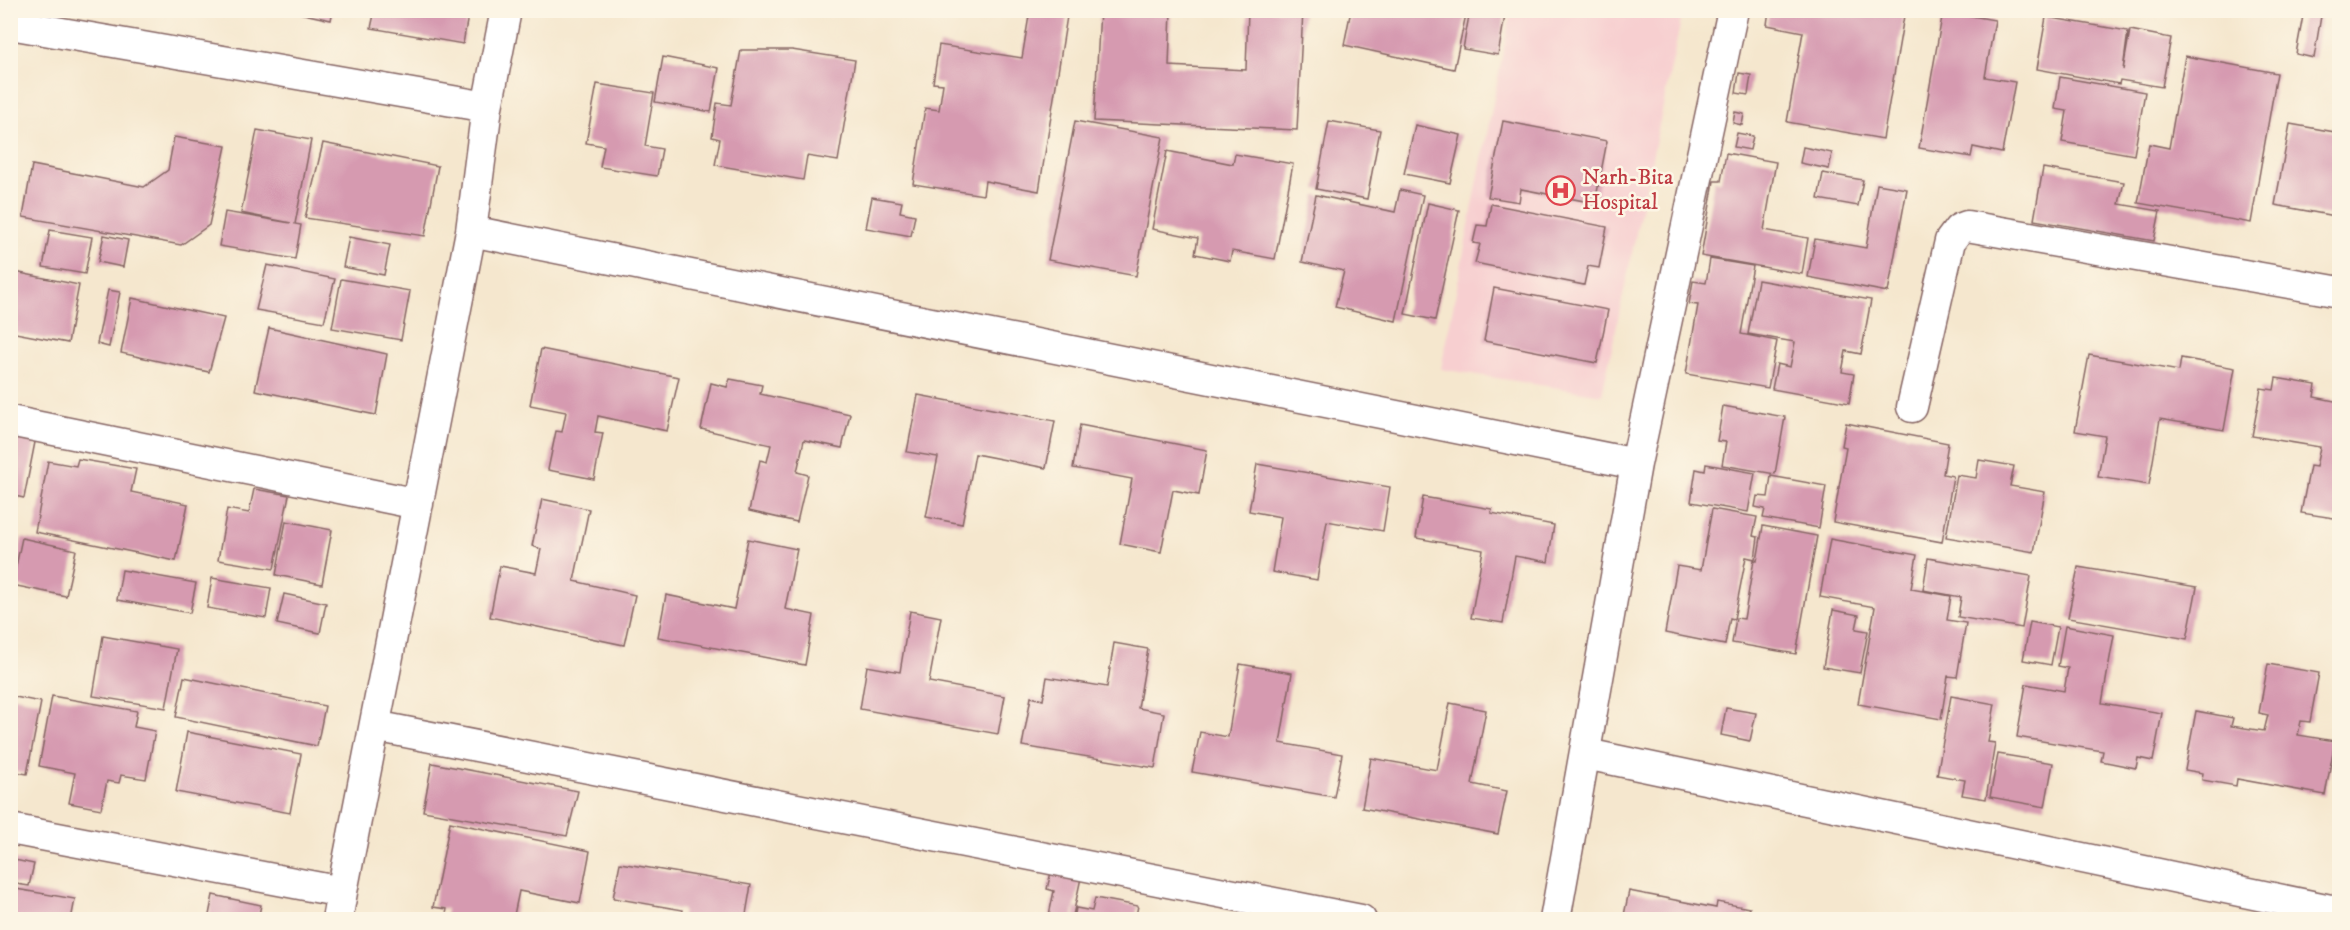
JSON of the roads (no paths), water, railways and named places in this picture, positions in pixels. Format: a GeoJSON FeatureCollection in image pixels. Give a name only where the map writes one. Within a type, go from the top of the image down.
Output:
{"type":"FeatureCollection","features":[{"type":"Feature","properties":{"kind":"street"},"geometry":{"type":"LineString","coordinates":[[10,829],[340,906],[471,231],[487,107],[506,10]]}},
{"type":"Feature","properties":{"kind":"street"},"geometry":{"type":"LineString","coordinates":[[1555,920],[1636,464],[1733,10]]}},
{"type":"Feature","properties":{"kind":"street"},"geometry":{"type":"LineString","coordinates":[[10,24],[487,107]]}},
{"type":"Feature","properties":{"kind":"street"},"geometry":{"type":"LineString","coordinates":[[1912,407],[1950,241],[1959,229],[1967,226],[2340,292]]}},
{"type":"Feature","properties":{"kind":"street"},"geometry":{"type":"LineString","coordinates":[[471,231],[1636,464]]}},
{"type":"Feature","properties":{"kind":"street"},"geometry":{"type":"LineString","coordinates":[[10,421],[418,504]]}},
{"type":"Feature","properties":{"kind":"street"},"geometry":{"type":"LineString","coordinates":[[375,726],[1361,920]]}},
{"type":"Feature","properties":{"kind":"street"},"geometry":{"type":"LineString","coordinates":[[1586,754],[2340,912]]}},
{"type":"Feature","properties":{"kind":"place","name":"Narh-Bita Hospital"},"geometry":{"type":"Point","coordinates":[1561,190]}}]}
